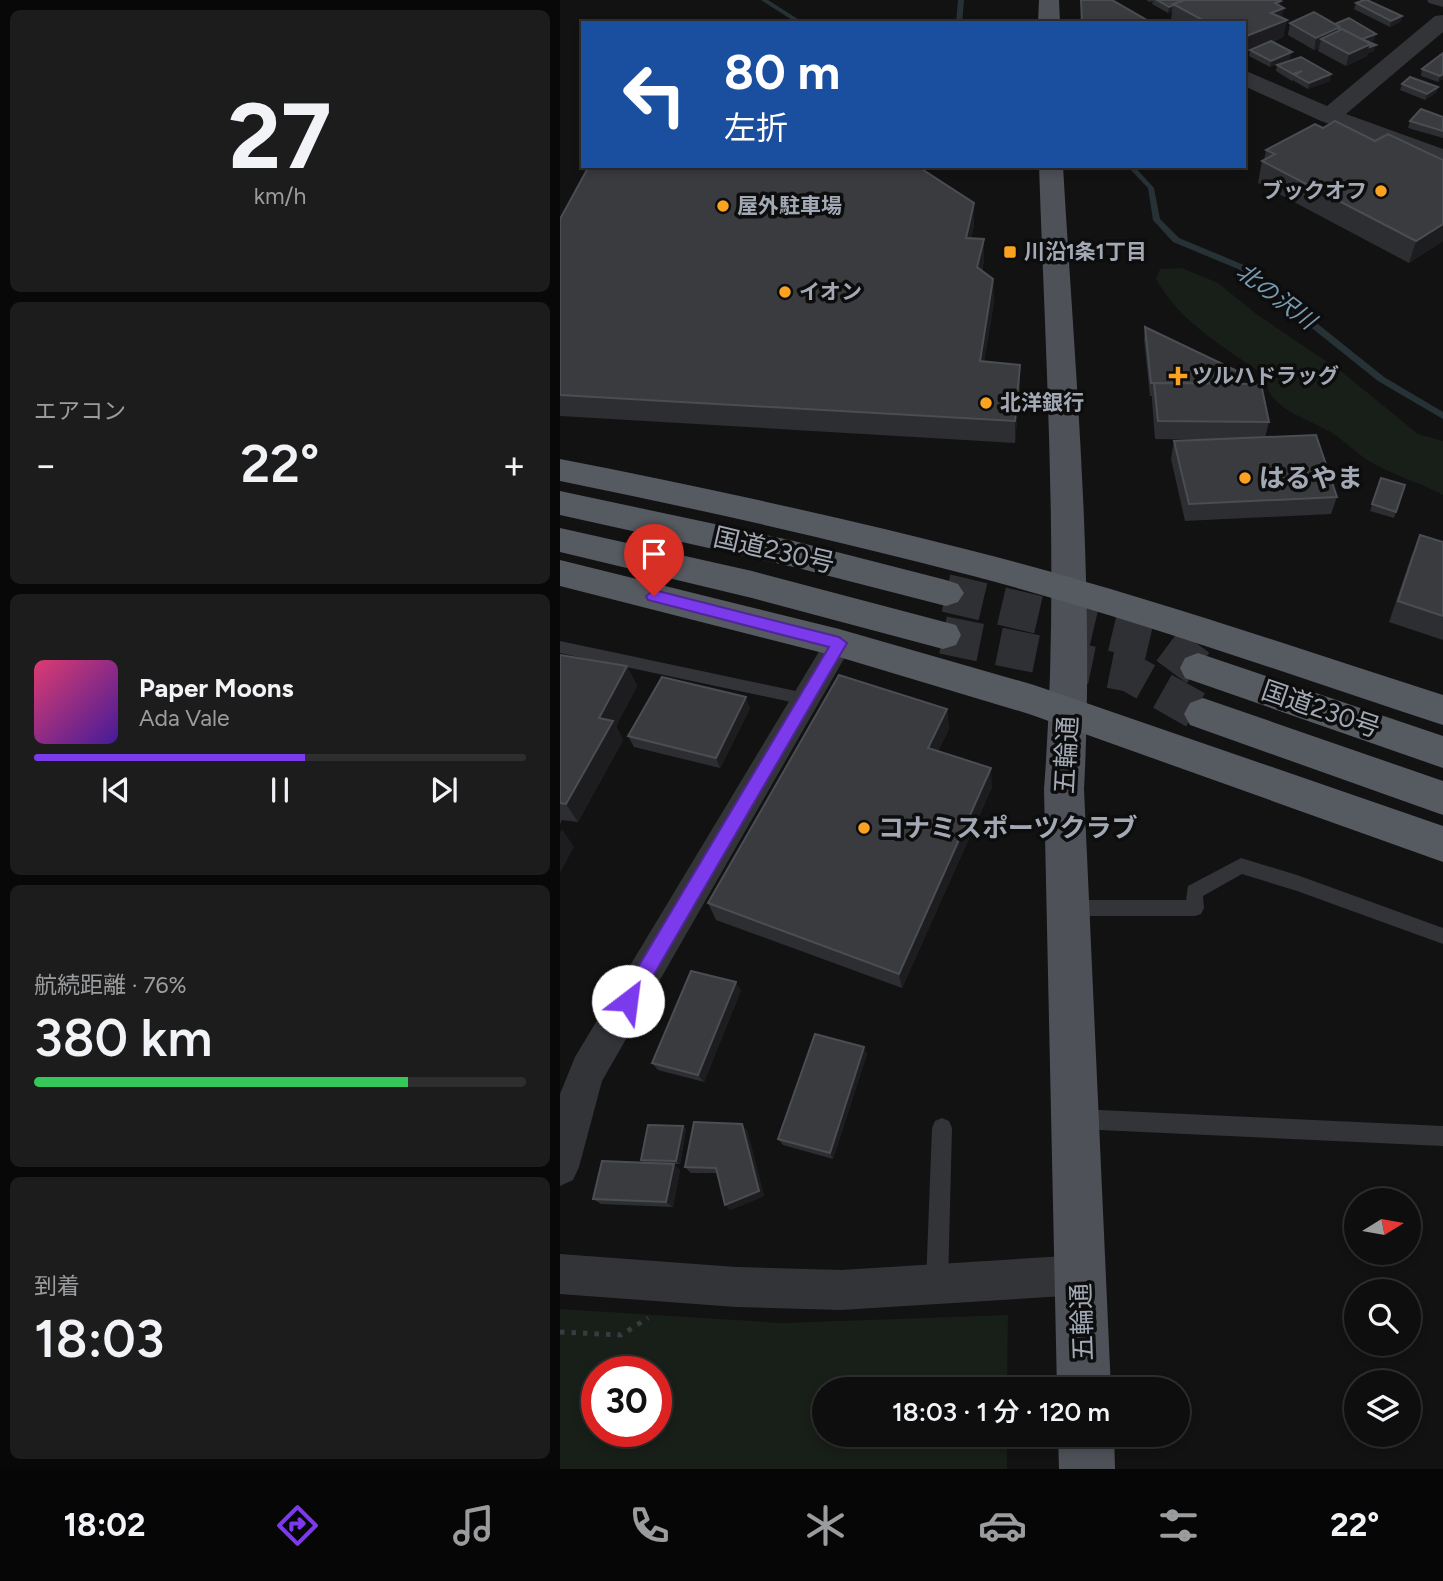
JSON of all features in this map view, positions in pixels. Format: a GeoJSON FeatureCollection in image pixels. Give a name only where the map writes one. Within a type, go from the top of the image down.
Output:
{"type":"FeatureCollection","features":[{"type":"Feature","properties":{"kind":"highway"},"geometry":{"type":"LineString","coordinates":[[560,470],[719,502],[961,561],[1196,630],[1443,710]]}},
{"type":"Feature","properties":{"kind":"highway","name":"国道230号"},"geometry":{"type":"LineString","coordinates":[[560,503],[793,554],[946,593]]}},
{"type":"Feature","properties":{"kind":"highway","name":"国道230号"},"geometry":{"type":"LineString","coordinates":[[560,540],[808,598],[943,635]]}},
{"type":"Feature","properties":{"kind":"highway"},"geometry":{"type":"LineString","coordinates":[[560,573],[839,643],[1034,700],[1193,754],[1443,845]]}},
{"type":"Feature","properties":{"kind":"highway","name":"国道230号"},"geometry":{"type":"LineString","coordinates":[[1198,668],[1443,752]]}},
{"type":"Feature","properties":{"kind":"highway","name":"国道230号"},"geometry":{"type":"LineString","coordinates":[[1203,714],[1443,798]]}},
{"type":"Feature","properties":{"kind":"main road"},"geometry":{"type":"LineString","coordinates":[[1049,0],[1049,21]]}},
{"type":"Feature","properties":{"kind":"main road","name":"五輪通"},"geometry":{"type":"LineString","coordinates":[[1051,168],[1068,535],[1069,714],[1064,789],[1066,908],[1084,1377]]}},
{"type":"Feature","properties":{"kind":"main road","name":"五輪通"},"geometry":{"type":"LineString","coordinates":[[1086,1447],[1087,1469]]}},
{"type":"Feature","properties":{"kind":"street"},"geometry":{"type":"LineString","coordinates":[[1435,0],[1443,2]]}},
{"type":"Feature","properties":{"kind":"street"},"geometry":{"type":"LineString","coordinates":[[1329,116],[1443,20]]}},
{"type":"Feature","properties":{"kind":"street"},"geometry":{"type":"LineString","coordinates":[[1246,78],[1329,116],[1443,157]]}},
{"type":"Feature","properties":{"kind":"street"},"geometry":{"type":"LineString","coordinates":[[560,1167],[578,1095],[588,1070],[839,643]]}},
{"type":"Feature","properties":{"kind":"street"},"geometry":{"type":"LineString","coordinates":[[560,1274],[660,1282],[842,1290],[1080,1275]]}},
{"type":"Feature","properties":{"kind":"lane"},"geometry":{"type":"LineString","coordinates":[[560,646],[805,699]]}},
{"type":"Feature","properties":{"kind":"lane"},"geometry":{"type":"LineString","coordinates":[[1066,908],[1195,908],[1194,891],[1241,866],[1297,883],[1443,936]]}},
{"type":"Feature","properties":{"kind":"lane"},"geometry":{"type":"LineString","coordinates":[[1074,1119],[1443,1136]]}},
{"type":"Feature","properties":{"kind":"lane"},"geometry":{"type":"LineString","coordinates":[[937,1286],[942,1128]]}},
{"type":"Feature","properties":{"kind":"path"},"geometry":{"type":"LineString","coordinates":[[560,1332],[621,1335],[642,1324],[654,1311],[660,1282]]}},
{"type":"Feature","properties":{"kind":"shaded area"},"geometry":{"type":"Polygon","coordinates":[[[1182,268],[1218,283],[1255,313],[1342,372],[1418,434],[1443,441],[1443,495],[1378,466],[1335,435],[1281,405],[1267,388],[1265,376],[1204,333],[1166,295],[1156,279],[1160,269],[1182,268]]]}},
{"type":"Feature","properties":{"kind":"shaded area"},"geometry":{"type":"Polygon","coordinates":[[[560,1309],[783,1323],[1008,1315],[1007,1377],[812,1377],[812,1447],[1007,1447],[1007,1469],[560,1469],[560,1309]]]}},
{"type":"Feature","properties":{"kind":"building"},"geometry":{"type":"Polygon","coordinates":[[[1081,0],[1112,0],[1149,21],[1082,21],[1081,0]]]}},
{"type":"Feature","properties":{"kind":"building"},"geometry":{"type":"Polygon","coordinates":[[[1157,0],[1185,0],[1169,7],[1157,0]]]}},
{"type":"Feature","properties":{"kind":"building"},"geometry":{"type":"Polygon","coordinates":[[[1185,0],[1279,0],[1281,1],[1275,3],[1284,8],[1271,13],[1287,20],[1246,36],[1246,21],[1204,21],[1173,4],[1185,0]]]}},
{"type":"Feature","properties":{"kind":"building"},"geometry":{"type":"Polygon","coordinates":[[[1364,0],[1402,16],[1391,21],[1356,3],[1364,0]]]}},
{"type":"Feature","properties":{"kind":"building"},"geometry":{"type":"Polygon","coordinates":[[[1314,12],[1340,27],[1316,38],[1290,23],[1314,12]]]}},
{"type":"Feature","properties":{"kind":"building"},"geometry":{"type":"Polygon","coordinates":[[[1349,18],[1376,34],[1362,39],[1376,45],[1370,47],[1371,44],[1339,29],[1335,24],[1349,18]]]}},
{"type":"Feature","properties":{"kind":"building"},"geometry":{"type":"Polygon","coordinates":[[[1342,29],[1371,44],[1349,54],[1321,39],[1342,29]]]}},
{"type":"Feature","properties":{"kind":"building"},"geometry":{"type":"Polygon","coordinates":[[[1271,41],[1292,52],[1271,61],[1250,50],[1271,41]]]}},
{"type":"Feature","properties":{"kind":"building"},"geometry":{"type":"Polygon","coordinates":[[[1443,53],[1443,74],[1440,76],[1422,69],[1443,53]]]}},
{"type":"Feature","properties":{"kind":"building"},"geometry":{"type":"Polygon","coordinates":[[[1301,57],[1331,74],[1309,83],[1295,75],[1302,71],[1293,74],[1277,65],[1301,57]]]}},
{"type":"Feature","properties":{"kind":"building"},"geometry":{"type":"Polygon","coordinates":[[[1410,77],[1438,87],[1427,94],[1402,84],[1410,77]]]}},
{"type":"Feature","properties":{"kind":"building"},"geometry":{"type":"Polygon","coordinates":[[[1421,109],[1443,117],[1443,131],[1410,121],[1421,109]]]}},
{"type":"Feature","properties":{"kind":"building"},"geometry":{"type":"Polygon","coordinates":[[[1335,121],[1375,141],[1388,134],[1443,160],[1443,224],[1416,241],[1262,161],[1275,154],[1266,150],[1315,124],[1323,128],[1335,121]]]}},
{"type":"Feature","properties":{"kind":"building"},"geometry":{"type":"Polygon","coordinates":[[[588,168],[920,168],[974,203],[966,238],[984,239],[977,267],[993,279],[980,361],[1020,365],[1015,421],[560,395],[560,219],[588,168]]]}},
{"type":"Feature","properties":{"kind":"building"},"geometry":{"type":"Polygon","coordinates":[[[1145,327],[1237,371],[1239,383],[1151,383],[1145,327]]]}},
{"type":"Feature","properties":{"kind":"building"},"geometry":{"type":"Polygon","coordinates":[[[1154,383],[1261,384],[1269,422],[1158,421],[1154,383]]]}},
{"type":"Feature","properties":{"kind":"building"},"geometry":{"type":"Polygon","coordinates":[[[1316,435],[1337,497],[1189,504],[1174,441],[1316,435]]]}},
{"type":"Feature","properties":{"kind":"building"},"geometry":{"type":"Polygon","coordinates":[[[1381,478],[1405,485],[1396,512],[1372,504],[1381,478]]]}},
{"type":"Feature","properties":{"kind":"building"},"geometry":{"type":"Polygon","coordinates":[[[1420,535],[1443,542],[1443,616],[1398,601],[1420,535]]]}},
{"type":"Feature","properties":{"kind":"building"},"geometry":{"type":"Polygon","coordinates":[[[560,655],[627,666],[599,718],[613,721],[566,804],[560,803],[560,655]]]}},
{"type":"Feature","properties":{"kind":"building"},"geometry":{"type":"Polygon","coordinates":[[[839,675],[947,709],[928,748],[991,768],[899,974],[708,903],[839,675]]]}},
{"type":"Feature","properties":{"kind":"building"},"geometry":{"type":"Polygon","coordinates":[[[662,677],[746,697],[716,758],[628,736],[662,677]]]}},
{"type":"Feature","properties":{"kind":"building"},"geometry":{"type":"Polygon","coordinates":[[[691,971],[736,982],[698,1075],[652,1063],[691,971]]]}},
{"type":"Feature","properties":{"kind":"building"},"geometry":{"type":"Polygon","coordinates":[[[815,1034],[864,1047],[830,1153],[778,1139],[815,1034]]]}},
{"type":"Feature","properties":{"kind":"building"},"geometry":{"type":"Polygon","coordinates":[[[694,1122],[742,1124],[759,1191],[725,1205],[716,1168],[685,1167],[694,1122]]]}},
{"type":"Feature","properties":{"kind":"building"},"geometry":{"type":"Polygon","coordinates":[[[648,1125],[683,1126],[676,1161],[641,1160],[648,1125]]]}},
{"type":"Feature","properties":{"kind":"building"},"geometry":{"type":"Polygon","coordinates":[[[602,1161],[674,1164],[666,1202],[593,1199],[602,1161]]]}},
{"type":"Feature","properties":{"kind":"waterway"},"geometry":{"type":"LineString","coordinates":[[764,0],[798,21]]}},
{"type":"Feature","properties":{"kind":"waterway","name":"北の沢川"},"geometry":{"type":"LineString","coordinates":[[959,21],[961,0]]}},
{"type":"Feature","properties":{"kind":"waterway","name":"北の沢川"},"geometry":{"type":"LineString","coordinates":[[1132,168],[1151,188],[1157,220],[1176,240],[1241,267],[1381,379],[1443,416]]}},
{"type":"Feature","properties":{"kind":"tunnel"},"geometry":{"type":"LineString","coordinates":[[946,593],[1167,645],[1198,668]]}},
{"type":"Feature","properties":{"kind":"tunnel"},"geometry":{"type":"LineString","coordinates":[[943,635],[1130,673],[1203,714]]}},
{"type":"Feature","properties":{"kind":"place","name":"ブックオフ"},"geometry":{"type":"Point","coordinates":[1381,191]}},
{"type":"Feature","properties":{"kind":"place","name":"屋外駐車場"},"geometry":{"type":"Point","coordinates":[723,206]}},
{"type":"Feature","properties":{"kind":"place","name":"川沿1条1丁目"},"geometry":{"type":"Point","coordinates":[1010,252]}},
{"type":"Feature","properties":{"kind":"place","name":"イオン"},"geometry":{"type":"Point","coordinates":[785,292]}},
{"type":"Feature","properties":{"kind":"place","name":"ツルハドラッグ"},"geometry":{"type":"Point","coordinates":[1178,376]}},
{"type":"Feature","properties":{"kind":"place","name":"北洋銀行"},"geometry":{"type":"Point","coordinates":[986,403]}},
{"type":"Feature","properties":{"kind":"place","name":"はるやま"},"geometry":{"type":"Point","coordinates":[1245,478]}},
{"type":"Feature","properties":{"kind":"place","name":"コナミスポーツクラブ"},"geometry":{"type":"Point","coordinates":[864,828]}},
{"type":"Feature","properties":{"kind":"route"},"geometry":{"type":"LineString","coordinates":[[628,1001],[839,643],[654,596]]}}]}
